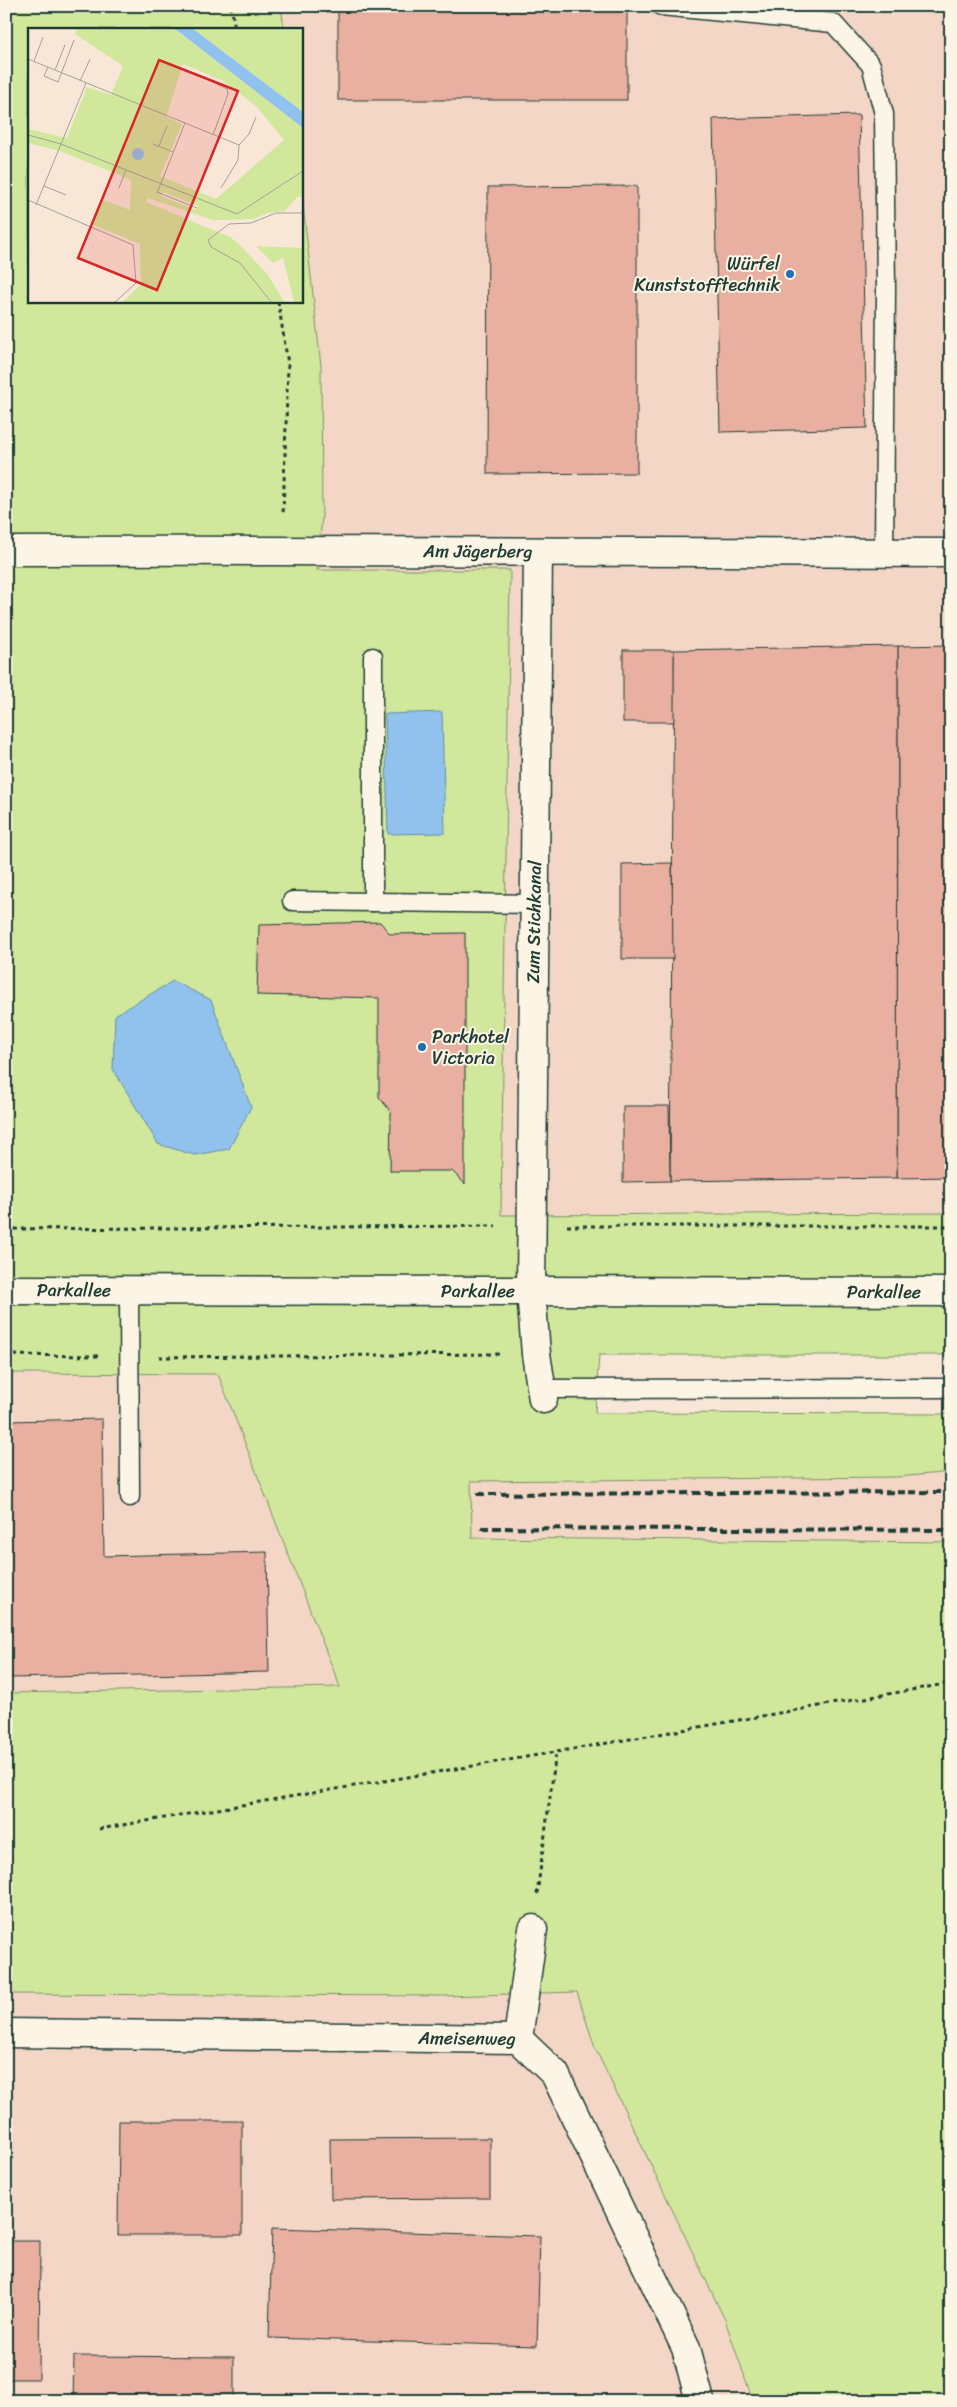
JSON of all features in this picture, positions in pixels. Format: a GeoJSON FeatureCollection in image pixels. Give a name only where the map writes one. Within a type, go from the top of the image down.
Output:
{"type":"FeatureCollection","features":[{"type":"Feature","properties":{"kind":"street","name":"Am Jägerberg"},"geometry":{"type":"LineString","coordinates":[[6,552],[282,550],[538,553],[951,553]]}},
{"type":"Feature","properties":{"kind":"street","name":"Zum Stichkanal"},"geometry":{"type":"LineString","coordinates":[[538,553],[531,1291],[536,1354],[542,1394]]}},
{"type":"Feature","properties":{"kind":"street","name":"Parkallee"},"geometry":{"type":"LineString","coordinates":[[6,1290],[951,1292]]}},
{"type":"Feature","properties":{"kind":"street"},"geometry":{"type":"LineString","coordinates":[[518,2039],[532,1929]]}},
{"type":"Feature","properties":{"kind":"street","name":"Ameisenweg"},"geometry":{"type":"LineString","coordinates":[[6,2033],[518,2039],[555,2074],[686,2348],[700,2401]]}},
{"type":"Feature","properties":{"kind":"lane"},"geometry":{"type":"LineString","coordinates":[[661,6],[833,23],[871,65],[884,114],[886,288],[884,553]]}},
{"type":"Feature","properties":{"kind":"lane"},"geometry":{"type":"LineString","coordinates":[[373,657],[373,902]]}},
{"type":"Feature","properties":{"kind":"lane"},"geometry":{"type":"LineString","coordinates":[[292,901],[534,904]]}},
{"type":"Feature","properties":{"kind":"lane"},"geometry":{"type":"LineString","coordinates":[[129,1290],[130,1497]]}},
{"type":"Feature","properties":{"kind":"lane"},"geometry":{"type":"LineString","coordinates":[[542,1394],[951,1388]]}},
{"type":"Feature","properties":{"kind":"path"},"geometry":{"type":"LineString","coordinates":[[231,6],[235,28]]}},
{"type":"Feature","properties":{"kind":"path"},"geometry":{"type":"LineString","coordinates":[[278,302],[288,364],[282,550]]}},
{"type":"Feature","properties":{"kind":"path"},"geometry":{"type":"LineString","coordinates":[[6,1229],[951,1226]]}},
{"type":"Feature","properties":{"kind":"path"},"geometry":{"type":"LineString","coordinates":[[6,1355],[536,1354]]}},
{"type":"Feature","properties":{"kind":"path"},"geometry":{"type":"LineString","coordinates":[[99,1829],[951,1683]]}},
{"type":"Feature","properties":{"kind":"path"},"geometry":{"type":"LineString","coordinates":[[532,1929],[556,1752]]}},
{"type":"Feature","properties":{"kind":"shaded area"},"geometry":{"type":"Polygon","coordinates":[[[281,6],[951,6],[951,1213],[501,1215],[510,571],[317,570],[322,517],[321,366],[302,196],[302,28],[284,28],[281,6]]]}},
{"type":"Feature","properties":{"kind":"shaded area"},"geometry":{"type":"Polygon","coordinates":[[[6,1374],[218,1374],[341,1688],[6,1693],[6,1374]]]}},
{"type":"Feature","properties":{"kind":"shaded area"},"geometry":{"type":"Polygon","coordinates":[[[951,1472],[951,1542],[472,1538],[471,1480],[898,1477],[951,1472]]]}},
{"type":"Feature","properties":{"kind":"shaded area"},"geometry":{"type":"Polygon","coordinates":[[[577,1992],[595,2048],[725,2320],[753,2401],[6,2401],[6,1994],[446,1996],[577,1992]]]}},
{"type":"Feature","properties":{"kind":"green space"},"geometry":{"type":"Polygon","coordinates":[[[6,6],[281,6],[284,28],[28,28],[28,302],[302,302],[302,196],[321,366],[322,517],[317,570],[510,570],[501,1215],[951,1213],[951,1355],[599,1355],[595,1413],[951,1414],[951,1472],[898,1477],[471,1481],[472,1538],[951,1542],[951,2401],[753,2401],[725,2320],[595,2048],[577,1992],[446,1996],[6,1994],[6,1693],[340,1687],[218,1374],[6,1373],[6,6]]]}},
{"type":"Feature","properties":{"kind":"water"},"geometry":{"type":"Polygon","coordinates":[[[442,712],[445,833],[388,834],[385,714],[442,712]]]}},
{"type":"Feature","properties":{"kind":"water"},"geometry":{"type":"Polygon","coordinates":[[[173,981],[211,1000],[251,1107],[229,1149],[194,1155],[158,1144],[113,1069],[115,1015],[173,981]]]}},
{"type":"Feature","properties":{"kind":"building"},"geometry":{"type":"Polygon","coordinates":[[[338,6],[627,6],[627,100],[338,100],[338,6]]]}},
{"type":"Feature","properties":{"kind":"building","name":"Würfel Kunststofftechnik"},"geometry":{"type":"Polygon","coordinates":[[[859,115],[867,428],[720,432],[713,119],[859,115]]]}},
{"type":"Feature","properties":{"kind":"building"},"geometry":{"type":"Polygon","coordinates":[[[637,186],[637,473],[487,474],[488,187],[637,186]]]}},
{"type":"Feature","properties":{"kind":"building"},"geometry":{"type":"Polygon","coordinates":[[[951,645],[951,1177],[897,1178],[898,646],[951,645]]]}},
{"type":"Feature","properties":{"kind":"building"},"geometry":{"type":"Polygon","coordinates":[[[898,646],[897,1178],[670,1181],[674,650],[898,646]]]}},
{"type":"Feature","properties":{"kind":"building"},"geometry":{"type":"Polygon","coordinates":[[[623,650],[674,650],[674,722],[623,722],[623,650]]]}},
{"type":"Feature","properties":{"kind":"building"},"geometry":{"type":"Polygon","coordinates":[[[672,863],[673,959],[622,959],[622,864],[672,863]]]}},
{"type":"Feature","properties":{"kind":"building","name":"Parkhotel Victoria"},"geometry":{"type":"Polygon","coordinates":[[[380,922],[390,934],[465,933],[465,1184],[452,1171],[390,1171],[391,1112],[379,1097],[379,998],[257,995],[259,925],[380,922]]]}},
{"type":"Feature","properties":{"kind":"building"},"geometry":{"type":"Polygon","coordinates":[[[623,1106],[669,1106],[670,1181],[623,1182],[623,1106]]]}},
{"type":"Feature","properties":{"kind":"building"},"geometry":{"type":"Polygon","coordinates":[[[102,1419],[104,1556],[267,1552],[269,1672],[11,1678],[6,1421],[102,1419]]]}},
{"type":"Feature","properties":{"kind":"building"},"geometry":{"type":"Polygon","coordinates":[[[119,2121],[242,2121],[242,2235],[118,2235],[119,2121]]]}},
{"type":"Feature","properties":{"kind":"building"},"geometry":{"type":"Polygon","coordinates":[[[490,2138],[490,2198],[331,2199],[330,2139],[490,2138]]]}},
{"type":"Feature","properties":{"kind":"building"},"geometry":{"type":"Polygon","coordinates":[[[272,2228],[540,2236],[537,2346],[269,2338],[272,2228]]]}},
{"type":"Feature","properties":{"kind":"building"},"geometry":{"type":"Polygon","coordinates":[[[6,2241],[40,2241],[39,2379],[6,2379],[6,2241]]]}},
{"type":"Feature","properties":{"kind":"building"},"geometry":{"type":"Polygon","coordinates":[[[74,2356],[234,2357],[234,2401],[73,2401],[74,2356]]]}},
{"type":"Feature","properties":{"kind":"railway"},"geometry":{"type":"LineString","coordinates":[[477,1494],[951,1492]]}},
{"type":"Feature","properties":{"kind":"railway"},"geometry":{"type":"LineString","coordinates":[[481,1528],[951,1530]]}},
{"type":"Feature","properties":{"kind":"place","name":"Würfel Kunststofftechnik"},"geometry":{"type":"Point","coordinates":[790,274]}},
{"type":"Feature","properties":{"kind":"place","name":"Parkhotel Victoria"},"geometry":{"type":"Point","coordinates":[422,1047]}}]}
